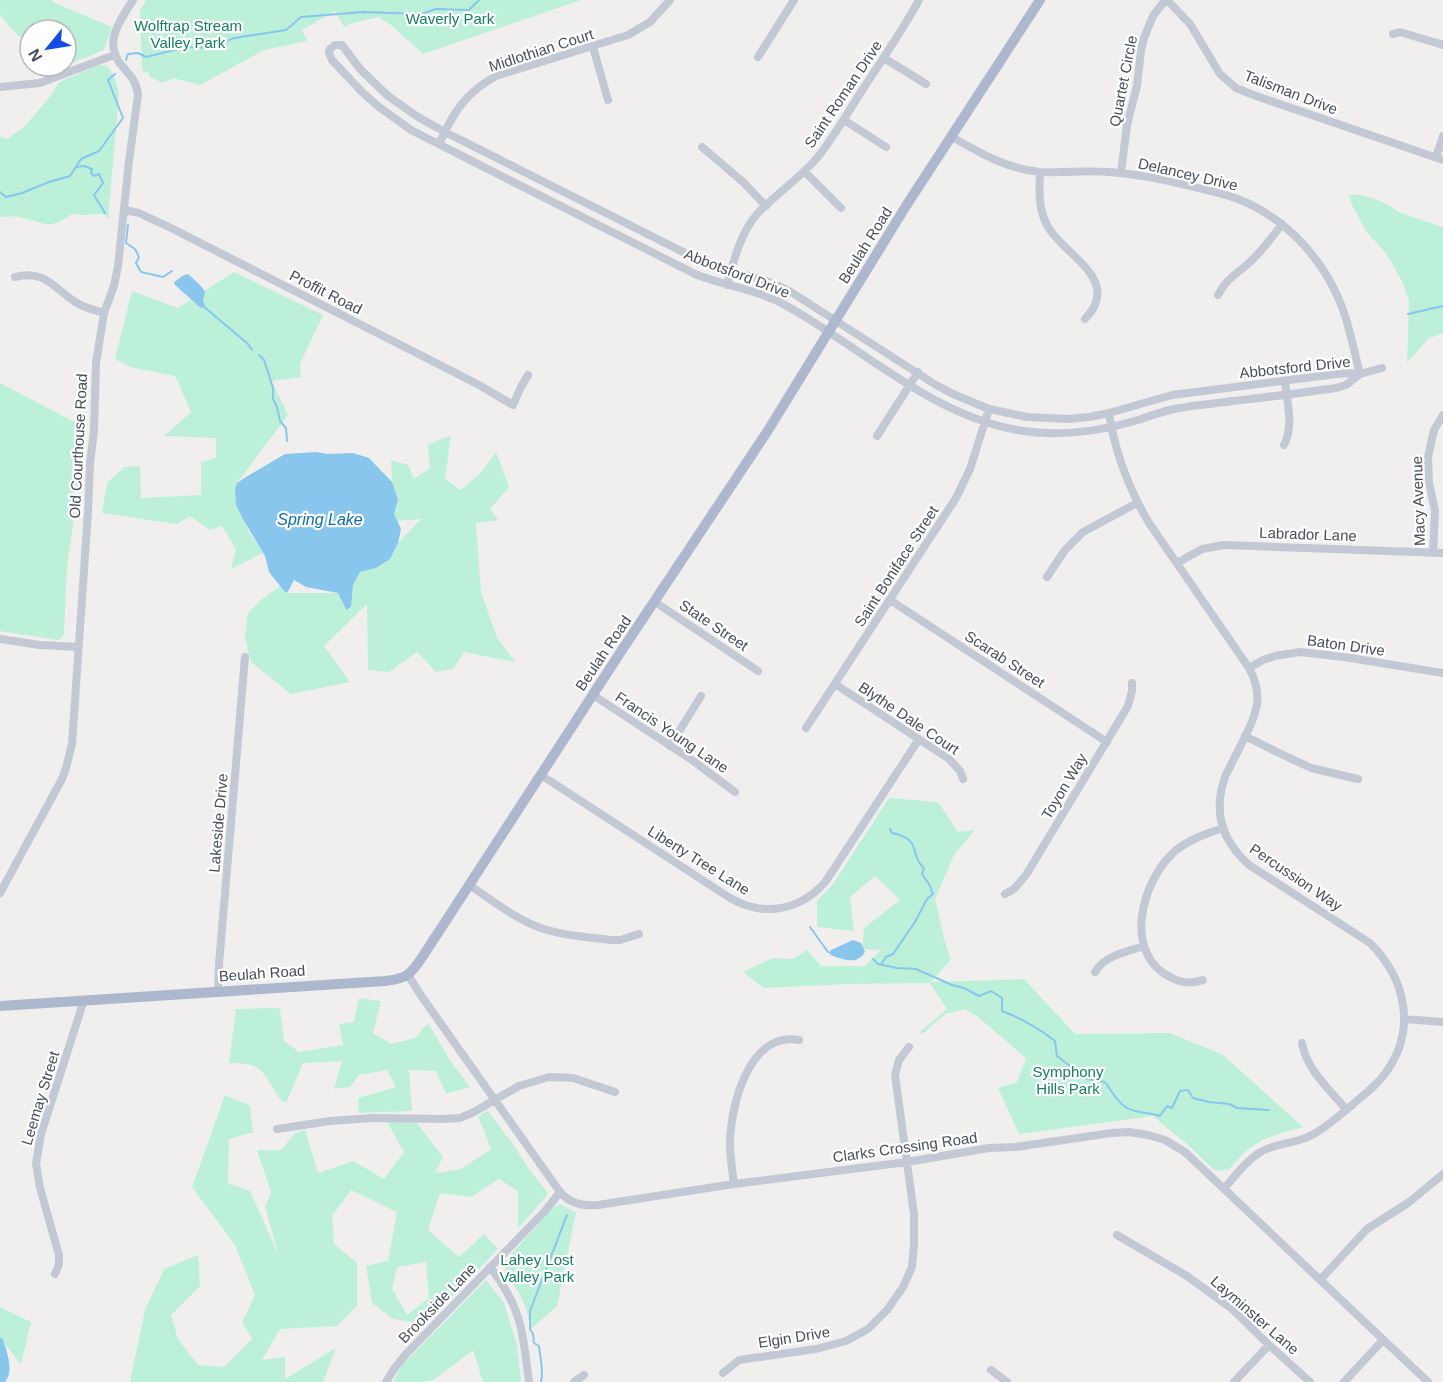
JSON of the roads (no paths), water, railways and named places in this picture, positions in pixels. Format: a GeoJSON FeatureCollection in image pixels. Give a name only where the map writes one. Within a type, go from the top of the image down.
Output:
{"type":"FeatureCollection","features":[{"type":"Feature","properties":{"kind":"main road","name":"Beulah Road"},"geometry":{"type":"LineString","coordinates":[[0,1006],[385,981],[396,980],[408,975],[423,956],[770,428],[906,206],[1040,0]]}},
{"type":"Feature","properties":{"kind":"street"},"geometry":{"type":"LineString","coordinates":[[0,87],[40,83],[114,55],[112,44],[114,36],[133,0]]}},
{"type":"Feature","properties":{"kind":"street","name":"Midlothian Court"},"geometry":{"type":"LineString","coordinates":[[439,144],[458,108],[485,82],[496,76],[628,35],[660,13],[670,0]]}},
{"type":"Feature","properties":{"kind":"street"},"geometry":{"type":"LineString","coordinates":[[758,57],[794,0]]}},
{"type":"Feature","properties":{"kind":"street","name":"Saint Roman Drive"},"geometry":{"type":"LineString","coordinates":[[727,285],[740,243],[747,229],[756,216],[805,172],[824,149],[919,0]]}},
{"type":"Feature","properties":{"kind":"street","name":"Talisman Drive"},"geometry":{"type":"LineString","coordinates":[[1166,0],[1190,24],[1220,74],[1236,88],[1439,158]]}},
{"type":"Feature","properties":{"kind":"street","name":"Quartet Circle"},"geometry":{"type":"LineString","coordinates":[[1121,173],[1127,125],[1137,86],[1142,44],[1153,16],[1166,0]]}},
{"type":"Feature","properties":{"kind":"street"},"geometry":{"type":"LineString","coordinates":[[1393,34],[1400,32],[1443,45]]}},
{"type":"Feature","properties":{"kind":"street","name":"Abbotsford Drive"},"geometry":{"type":"LineString","coordinates":[[335,45],[342,45],[360,69],[388,96],[445,132],[701,261],[761,279],[791,292],[953,394],[989,409],[1027,417],[1068,419],[1109,413],[1172,395],[1337,374],[1360,374],[1346,385],[1336,388],[1175,409],[1090,431],[1047,433],[1025,431],[985,422],[947,407],[785,304],[695,274],[411,130],[363,93],[332,60],[330,49],[335,45]]}},
{"type":"Feature","properties":{"kind":"street"},"geometry":{"type":"LineString","coordinates":[[593,47],[608,100]]}},
{"type":"Feature","properties":{"kind":"street","name":"Old Courthouse Road"},"geometry":{"type":"LineString","coordinates":[[0,893],[57,788],[66,768],[72,744],[94,431],[96,363],[104,313],[114,286],[118,266],[138,92],[133,79],[114,55]]}},
{"type":"Feature","properties":{"kind":"street"},"geometry":{"type":"LineString","coordinates":[[884,58],[926,84]]}},
{"type":"Feature","properties":{"kind":"street"},"geometry":{"type":"LineString","coordinates":[[844,120],[886,147]]}},
{"type":"Feature","properties":{"kind":"street"},"geometry":{"type":"LineString","coordinates":[[1439,158],[1443,136]]}},
{"type":"Feature","properties":{"kind":"street","name":"Delancey Drive"},"geometry":{"type":"LineString","coordinates":[[952,137],[981,154],[1014,167],[1040,172],[1121,173],[1224,194],[1255,207],[1282,224],[1318,261],[1343,310],[1360,374]]}},
{"type":"Feature","properties":{"kind":"street"},"geometry":{"type":"LineString","coordinates":[[702,147],[737,176],[766,206]]}},
{"type":"Feature","properties":{"kind":"street"},"geometry":{"type":"LineString","coordinates":[[805,172],[841,208]]}},
{"type":"Feature","properties":{"kind":"street"},"geometry":{"type":"LineString","coordinates":[[1040,172],[1040,204],[1047,225],[1061,244],[1085,266],[1095,283],[1096,300],[1090,314],[1085,319]]}},
{"type":"Feature","properties":{"kind":"street","name":"Proffit Road"},"geometry":{"type":"LineString","coordinates":[[124,210],[138,213],[171,228],[479,385],[513,405],[528,375]]}},
{"type":"Feature","properties":{"kind":"street"},"geometry":{"type":"LineString","coordinates":[[1218,295],[1225,283],[1251,262],[1282,224]]}},
{"type":"Feature","properties":{"kind":"street"},"geometry":{"type":"LineString","coordinates":[[15,277],[31,274],[39,276],[79,304],[104,313]]}},
{"type":"Feature","properties":{"kind":"street"},"geometry":{"type":"LineString","coordinates":[[1360,374],[1382,368]]}},
{"type":"Feature","properties":{"kind":"street"},"geometry":{"type":"LineString","coordinates":[[877,436],[918,372]]}},
{"type":"Feature","properties":{"kind":"street"},"geometry":{"type":"LineString","coordinates":[[1284,445],[1290,431],[1285,381]]}},
{"type":"Feature","properties":{"kind":"street","name":"Saint Boniface Street"},"geometry":{"type":"LineString","coordinates":[[806,728],[951,507],[970,469],[989,409]]}},
{"type":"Feature","properties":{"kind":"street","name":"Percussion Way"},"geometry":{"type":"LineString","coordinates":[[1109,413],[1125,476],[1137,503],[1149,524],[1249,668],[1256,686],[1258,697],[1255,716],[1222,786],[1220,809],[1223,828],[1233,848],[1249,865],[1370,943],[1391,969],[1402,999],[1404,1018],[1401,1042],[1391,1065],[1375,1086],[1311,1136],[1259,1153],[1224,1189]]}},
{"type":"Feature","properties":{"kind":"street","name":"Macy Avenue"},"geometry":{"type":"LineString","coordinates":[[1438,553],[1428,457],[1434,430],[1443,415]]}},
{"type":"Feature","properties":{"kind":"street"},"geometry":{"type":"LineString","coordinates":[[1047,577],[1065,550],[1083,532],[1137,503]]}},
{"type":"Feature","properties":{"kind":"street","name":"Labrador Lane"},"geometry":{"type":"LineString","coordinates":[[1176,563],[1202,549],[1224,545],[1438,553]]}},
{"type":"Feature","properties":{"kind":"street","name":"Scarab Street"},"geometry":{"type":"LineString","coordinates":[[890,600],[1107,742]]}},
{"type":"Feature","properties":{"kind":"street","name":"State Street"},"geometry":{"type":"LineString","coordinates":[[655,602],[758,671]]}},
{"type":"Feature","properties":{"kind":"street"},"geometry":{"type":"LineString","coordinates":[[0,639],[40,645],[78,647]]}},
{"type":"Feature","properties":{"kind":"street","name":"Baton Drive"},"geometry":{"type":"LineString","coordinates":[[1249,668],[1275,656],[1300,652],[1443,673]]}},
{"type":"Feature","properties":{"kind":"street","name":"Lakeside Drive"},"geometry":{"type":"LineString","coordinates":[[218,992],[245,657]]}},
{"type":"Feature","properties":{"kind":"street","name":"Toyon Way"},"geometry":{"type":"LineString","coordinates":[[1005,894],[1014,889],[1026,875],[1107,742],[1131,699],[1132,683]]}},
{"type":"Feature","properties":{"kind":"street","name":"Blythe Dale Court"},"geometry":{"type":"LineString","coordinates":[[835,684],[954,764],[963,779]]}},
{"type":"Feature","properties":{"kind":"street","name":"Francis Young Lane"},"geometry":{"type":"LineString","coordinates":[[593,695],[735,792]]}},
{"type":"Feature","properties":{"kind":"street"},"geometry":{"type":"LineString","coordinates":[[670,746],[701,696]]}},
{"type":"Feature","properties":{"kind":"street"},"geometry":{"type":"LineString","coordinates":[[1245,736],[1311,768],[1358,779]]}},
{"type":"Feature","properties":{"kind":"street","name":"Liberty Tree Lane"},"geometry":{"type":"LineString","coordinates":[[542,775],[730,898],[754,908],[777,909],[804,900],[826,881],[919,740]]}},
{"type":"Feature","properties":{"kind":"street"},"geometry":{"type":"LineString","coordinates":[[1203,980],[1185,983],[1168,976],[1153,963],[1144,946],[1143,906],[1146,893],[1158,870],[1175,851],[1198,837],[1223,828]]}},
{"type":"Feature","properties":{"kind":"street"},"geometry":{"type":"LineString","coordinates":[[469,885],[513,914],[558,933],[610,940],[639,934]]}},
{"type":"Feature","properties":{"kind":"street"},"geometry":{"type":"LineString","coordinates":[[1095,972],[1108,959],[1144,946]]}},
{"type":"Feature","properties":{"kind":"street","name":"Clarks Crossing Road"},"geometry":{"type":"LineString","coordinates":[[408,975],[560,1192],[573,1203],[593,1205],[1112,1133],[1129,1132],[1148,1135],[1174,1145],[1190,1157],[1428,1382]]}},
{"type":"Feature","properties":{"kind":"street","name":"Leemay Street"},"geometry":{"type":"LineString","coordinates":[[55,1274],[59,1264],[59,1255],[40,1188],[36,1162],[41,1134],[84,1000]]}},
{"type":"Feature","properties":{"kind":"street"},"geometry":{"type":"LineString","coordinates":[[1404,1018],[1443,1022]]}},
{"type":"Feature","properties":{"kind":"street"},"geometry":{"type":"LineString","coordinates":[[734,1184],[730,1157],[731,1125],[736,1101],[746,1074],[770,1045],[783,1039],[800,1040]]}},
{"type":"Feature","properties":{"kind":"street"},"geometry":{"type":"LineString","coordinates":[[1302,1043],[1310,1066],[1346,1109]]}},
{"type":"Feature","properties":{"kind":"street","name":"Elgin Drive"},"geometry":{"type":"LineString","coordinates":[[723,1373],[739,1360],[816,1349],[846,1341],[868,1329],[887,1310],[903,1287],[912,1267],[914,1214],[895,1075],[899,1059],[909,1047]]}},
{"type":"Feature","properties":{"kind":"street"},"geometry":{"type":"LineString","coordinates":[[277,1129],[336,1120],[460,1118],[519,1086],[549,1077],[573,1078],[615,1092]]}},
{"type":"Feature","properties":{"kind":"street"},"geometry":{"type":"LineString","coordinates":[[1320,1280],[1367,1229],[1408,1203],[1443,1174]]}},
{"type":"Feature","properties":{"kind":"street","name":"Brookside Lane"},"geometry":{"type":"LineString","coordinates":[[386,1382],[406,1354],[545,1211],[560,1192]]}},
{"type":"Feature","properties":{"kind":"street","name":"Layminster Lane"},"geometry":{"type":"LineString","coordinates":[[1117,1235],[1204,1287],[1231,1308],[1310,1382]]}},
{"type":"Feature","properties":{"kind":"street"},"geometry":{"type":"LineString","coordinates":[[490,1267],[508,1293],[518,1317],[523,1335],[529,1382]]}},
{"type":"Feature","properties":{"kind":"street"},"geometry":{"type":"LineString","coordinates":[[1344,1382],[1383,1340]]}},
{"type":"Feature","properties":{"kind":"street"},"geometry":{"type":"LineString","coordinates":[[1234,1382],[1269,1345]]}},
{"type":"Feature","properties":{"kind":"street"},"geometry":{"type":"LineString","coordinates":[[991,1370],[1007,1382]]}},
{"type":"Feature","properties":{"kind":"street"},"geometry":{"type":"LineString","coordinates":[[574,1382],[584,1375]]}},
{"type":"Feature","properties":{"kind":"water"},"geometry":{"type":"Polygon","coordinates":[[[188,274],[205,292],[203,301],[205,306],[201,308],[175,285],[174,282],[188,274]]]}},
{"type":"Feature","properties":{"kind":"water","name":"Spring Lake"},"geometry":{"type":"Polygon","coordinates":[[[353,453],[369,458],[392,482],[398,499],[394,514],[401,529],[398,543],[390,559],[376,568],[360,572],[353,585],[351,607],[346,610],[338,593],[306,587],[294,580],[287,593],[284,591],[269,572],[265,556],[236,505],[237,483],[246,477],[285,454],[353,453]]]}},
{"type":"Feature","properties":{"kind":"water"},"geometry":{"type":"Polygon","coordinates":[[[853,940],[861,943],[865,952],[858,959],[844,960],[830,955],[831,950],[853,940]]]}},
{"type":"Feature","properties":{"kind":"water"},"geometry":{"type":"Polygon","coordinates":[[[0,1338],[2,1338],[8,1355],[9,1375],[5,1382],[0,1382],[0,1338]]]}},
{"type":"Feature","properties":{"kind":"waterway"},"geometry":{"type":"LineString","coordinates":[[126,60],[128,54],[138,53],[146,57],[186,47],[208,48],[234,38],[286,30],[301,17],[363,12],[421,14],[436,9],[469,10],[479,0]]}},
{"type":"Feature","properties":{"kind":"waterway"},"geometry":{"type":"LineString","coordinates":[[0,192],[6,197],[70,176],[81,159],[99,151],[123,118],[108,80],[115,74]]}},
{"type":"Feature","properties":{"kind":"waterway"},"geometry":{"type":"LineString","coordinates":[[77,167],[84,166],[92,169],[91,173],[94,176],[99,174],[103,183],[94,195],[105,213]]}},
{"type":"Feature","properties":{"kind":"waterway"},"geometry":{"type":"LineString","coordinates":[[128,225],[126,243],[135,249],[139,257],[136,263],[141,272],[163,277],[172,271]]}},
{"type":"Feature","properties":{"kind":"waterway"},"geometry":{"type":"LineString","coordinates":[[203,306],[252,350]]}},
{"type":"Feature","properties":{"kind":"waterway"},"geometry":{"type":"LineString","coordinates":[[1408,314],[1443,306]]}},
{"type":"Feature","properties":{"kind":"waterway"},"geometry":{"type":"LineString","coordinates":[[259,355],[264,360],[280,421],[286,428],[287,441]]}},
{"type":"Feature","properties":{"kind":"waterway"},"geometry":{"type":"LineString","coordinates":[[882,963],[886,957],[893,954],[915,922],[927,899],[933,894],[922,874],[924,868],[919,863],[912,843],[892,833],[890,829]]}},
{"type":"Feature","properties":{"kind":"waterway"},"geometry":{"type":"LineString","coordinates":[[810,927],[828,952],[834,953]]}},
{"type":"Feature","properties":{"kind":"waterway"},"geometry":{"type":"LineString","coordinates":[[873,959],[878,964],[916,969],[979,996],[991,991],[1002,998],[1002,1011],[1030,1024],[1055,1041],[1057,1056],[1087,1079],[1105,1082],[1115,1097],[1130,1110],[1160,1116],[1167,1106],[1172,1108],[1180,1091],[1188,1090],[1193,1098],[1209,1102],[1229,1104],[1237,1108],[1269,1110]]}},
{"type":"Feature","properties":{"kind":"waterway"},"geometry":{"type":"LineString","coordinates":[[541,1381],[539,1346],[534,1343],[530,1329],[530,1311],[567,1215]]}},
{"type":"Feature","properties":{"kind":"park label","name":"Waverly Park"},"geometry":{"type":"Point","coordinates":[450,18]}},
{"type":"Feature","properties":{"kind":"park label","name":"Wolftrap Stream Valley Park"},"geometry":{"type":"Point","coordinates":[188,34]}},
{"type":"Feature","properties":{"kind":"park label","name":"Symphony Hills Park"},"geometry":{"type":"Point","coordinates":[1068,1080]}},
{"type":"Feature","properties":{"kind":"park label","name":"Lahey Lost Valley Park"},"geometry":{"type":"Point","coordinates":[537,1268]}}]}
